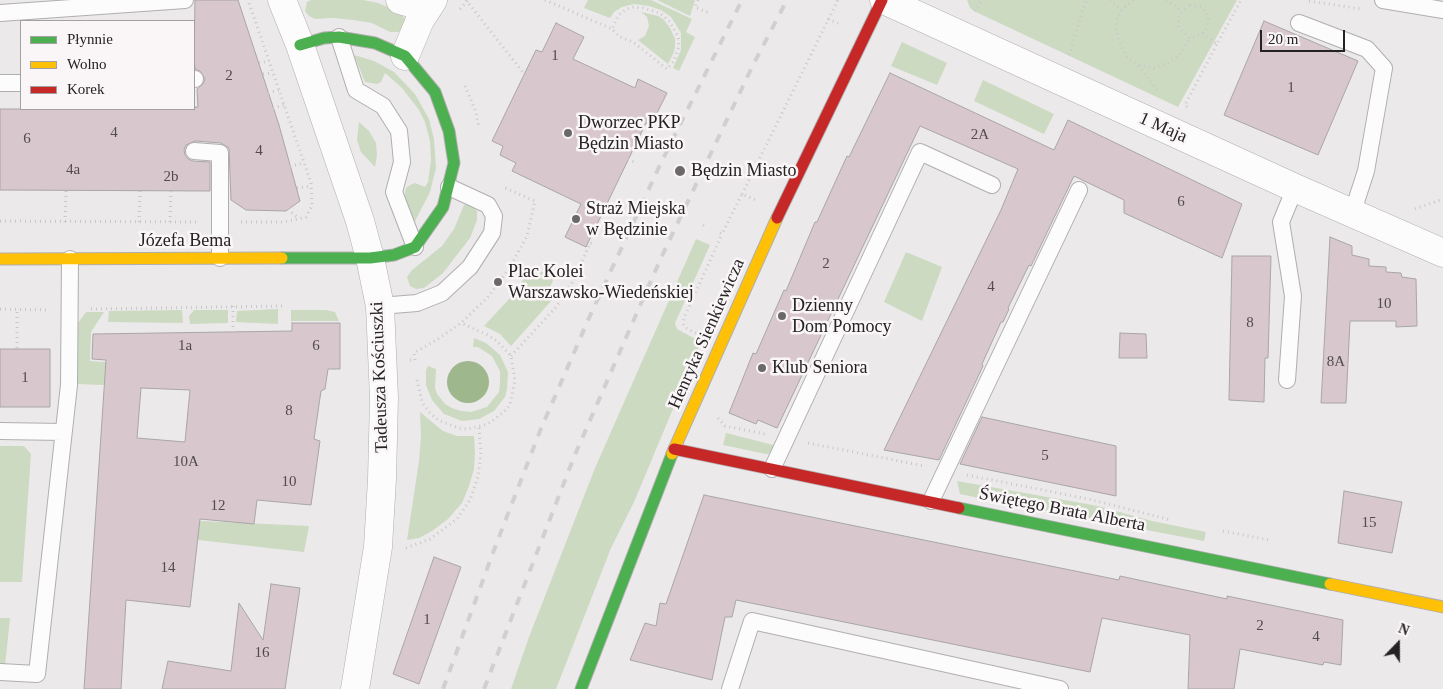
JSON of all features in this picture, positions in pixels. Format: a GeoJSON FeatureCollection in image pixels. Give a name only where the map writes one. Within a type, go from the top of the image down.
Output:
{"type":"FeatureCollection","features":[{"type":"Feature","properties":{"kind":"street","name":"Tadeusza Kościuszki"},"geometry":{"type":"LineString","coordinates":[[282,0],[300,45],[360,221],[380,306],[384,398],[379,537],[356,689]]}},
{"type":"Feature","properties":{"kind":"street"},"geometry":{"type":"LineString","coordinates":[[400,0],[430,4],[420,20],[405,56]]}},
{"type":"Feature","properties":{"kind":"street","name":"1 Maja"},"geometry":{"type":"LineString","coordinates":[[883,0],[1352,214],[1443,253]]}},
{"type":"Feature","properties":{"kind":"street","name":"Henryka Sienkiewicza"},"geometry":{"type":"LineString","coordinates":[[581,689],[674,449],[781,210],[883,0]]}},
{"type":"Feature","properties":{"kind":"street"},"geometry":{"type":"LineString","coordinates":[[300,45],[324,38],[339,37],[376,43],[405,56],[435,92],[449,131],[454,163],[444,207],[415,247],[394,255],[370,258]]}},
{"type":"Feature","properties":{"kind":"street","name":"Józefa Bema"},"geometry":{"type":"LineString","coordinates":[[0,259],[370,258]]}},
{"type":"Feature","properties":{"kind":"street","name":"Świętego Brata Alberta"},"geometry":{"type":"LineString","coordinates":[[674,449],[1443,606]]}},
{"type":"Feature","properties":{"kind":"lane"},"geometry":{"type":"LineString","coordinates":[[0,13],[185,0]]}},
{"type":"Feature","properties":{"kind":"lane"},"geometry":{"type":"LineString","coordinates":[[1383,0],[1443,10]]}},
{"type":"Feature","properties":{"kind":"lane"},"geometry":{"type":"LineString","coordinates":[[1299,23],[1367,49],[1384,68],[1366,171],[1352,214]]}},
{"type":"Feature","properties":{"kind":"lane"},"geometry":{"type":"LineString","coordinates":[[339,37],[356,90],[382,106],[399,131],[402,162],[394,192],[415,247]]}},
{"type":"Feature","properties":{"kind":"lane"},"geometry":{"type":"LineString","coordinates":[[0,83],[20,83]]}},
{"type":"Feature","properties":{"kind":"lane"},"geometry":{"type":"LineString","coordinates":[[194,152],[220,153],[220,258]]}},
{"type":"Feature","properties":{"kind":"lane"},"geometry":{"type":"LineString","coordinates":[[772,469],[920,152],[992,185]]}},
{"type":"Feature","properties":{"kind":"lane"},"geometry":{"type":"LineString","coordinates":[[380,306],[417,303],[442,293],[470,267],[492,233],[494,216],[488,205],[449,187]]}},
{"type":"Feature","properties":{"kind":"lane"},"geometry":{"type":"LineString","coordinates":[[1287,380],[1294,296],[1281,222],[1295,188]]}},
{"type":"Feature","properties":{"kind":"lane"},"geometry":{"type":"LineString","coordinates":[[931,501],[1080,190]]}},
{"type":"Feature","properties":{"kind":"lane"},"geometry":{"type":"LineString","coordinates":[[0,672],[37,674],[69,385],[70,259]]}},
{"type":"Feature","properties":{"kind":"lane"},"geometry":{"type":"LineString","coordinates":[[0,431],[63,432]]}},
{"type":"Feature","properties":{"kind":"lane"},"geometry":{"type":"LineString","coordinates":[[730,689],[752,620],[1060,689]]}},
{"type":"Feature","properties":{"kind":"path"},"geometry":{"type":"LineString","coordinates":[[0,221],[282,222],[306,217],[312,205],[311,186],[248,0]]}},
{"type":"Feature","properties":{"kind":"path"},"geometry":{"type":"LineString","coordinates":[[467,0],[529,80]]}},
{"type":"Feature","properties":{"kind":"path"},"geometry":{"type":"LineString","coordinates":[[545,0],[612,28],[620,37],[633,42],[667,69],[674,61],[679,46],[678,36],[669,21],[660,13],[643,8],[634,7],[626,9],[618,16],[612,28]]}},
{"type":"Feature","properties":{"kind":"path"},"geometry":{"type":"LineString","coordinates":[[698,0],[695,7],[710,14]]}},
{"type":"Feature","properties":{"kind":"path"},"geometry":{"type":"LineString","coordinates":[[721,344],[686,328],[683,324],[684,318],[721,234],[838,0]]}},
{"type":"Feature","properties":{"kind":"path"},"geometry":{"type":"LineString","coordinates":[[970,16],[983,0]]}},
{"type":"Feature","properties":{"kind":"path"},"geometry":{"type":"LineString","coordinates":[[1067,60],[1086,0]]}},
{"type":"Feature","properties":{"kind":"path"},"geometry":{"type":"LineString","coordinates":[[1110,0],[1122,10]]}},
{"type":"Feature","properties":{"kind":"path"},"geometry":{"type":"LineString","coordinates":[[1133,0],[1122,10],[1116,21],[1117,33],[1127,58],[1138,65],[1159,94]]}},
{"type":"Feature","properties":{"kind":"path"},"geometry":{"type":"LineString","coordinates":[[1166,0],[1182,11]]}},
{"type":"Feature","properties":{"kind":"path"},"geometry":{"type":"LineString","coordinates":[[1191,112],[1185,104],[1241,0]]}},
{"type":"Feature","properties":{"kind":"path"},"geometry":{"type":"LineString","coordinates":[[1138,65],[1154,68],[1168,63],[1181,53],[1190,38],[1203,33],[1207,27],[1208,19],[1206,13],[1201,7],[1190,5],[1182,11],[1178,18],[1179,27],[1190,38]]}},
{"type":"Feature","properties":{"kind":"path"},"geometry":{"type":"LineString","coordinates":[[1203,33],[1217,44]]}},
{"type":"Feature","properties":{"kind":"path"},"geometry":{"type":"LineString","coordinates":[[259,63],[269,61]]}},
{"type":"Feature","properties":{"kind":"path"},"geometry":{"type":"LineString","coordinates":[[263,74],[273,72]]}},
{"type":"Feature","properties":{"kind":"path"},"geometry":{"type":"LineString","coordinates":[[268,93],[279,90]]}},
{"type":"Feature","properties":{"kind":"path"},"geometry":{"type":"LineString","coordinates":[[273,108],[284,105]]}},
{"type":"Feature","properties":{"kind":"path"},"geometry":{"type":"LineString","coordinates":[[628,159],[634,162]]}},
{"type":"Feature","properties":{"kind":"path"},"geometry":{"type":"LineString","coordinates":[[290,166],[304,163]]}},
{"type":"Feature","properties":{"kind":"path"},"geometry":{"type":"LineString","coordinates":[[297,188],[311,186]]}},
{"type":"Feature","properties":{"kind":"path"},"geometry":{"type":"LineString","coordinates":[[139,222],[140,190]]}},
{"type":"Feature","properties":{"kind":"path"},"geometry":{"type":"LineString","coordinates":[[65,222],[66,191]]}},
{"type":"Feature","properties":{"kind":"path"},"geometry":{"type":"LineString","coordinates":[[170,222],[172,191]]}},
{"type":"Feature","properties":{"kind":"path"},"geometry":{"type":"LineString","coordinates":[[742,194],[758,201]]}},
{"type":"Feature","properties":{"kind":"path"},"geometry":{"type":"LineString","coordinates":[[1408,211],[1443,199]]}},
{"type":"Feature","properties":{"kind":"path"},"geometry":{"type":"LineString","coordinates":[[415,360],[414,353],[438,340],[461,323],[489,296],[510,267],[527,236],[534,201]]}},
{"type":"Feature","properties":{"kind":"path"},"geometry":{"type":"LineString","coordinates":[[288,209],[299,219]]}},
{"type":"Feature","properties":{"kind":"path"},"geometry":{"type":"LineString","coordinates":[[511,356],[557,306],[575,278],[590,243],[595,245]]}},
{"type":"Feature","properties":{"kind":"path"},"geometry":{"type":"LineString","coordinates":[[233,306],[233,332]]}},
{"type":"Feature","properties":{"kind":"path"},"geometry":{"type":"LineString","coordinates":[[0,309],[69,311],[104,307],[283,306]]}},
{"type":"Feature","properties":{"kind":"path"},"geometry":{"type":"LineString","coordinates":[[17,309],[17,348]]}},
{"type":"Feature","properties":{"kind":"path"},"geometry":{"type":"LineString","coordinates":[[417,380],[422,402],[429,412],[438,420],[458,428],[479,427],[496,419],[510,405],[515,380],[511,356],[497,341],[488,335],[461,323]]}},
{"type":"Feature","properties":{"kind":"path"},"geometry":{"type":"LineString","coordinates":[[399,550],[430,539],[457,519],[470,500],[478,478],[481,452],[479,427]]}},
{"type":"Feature","properties":{"kind":"shaded area"},"geometry":{"type":"Polygon","coordinates":[[[311,0],[363,0],[378,3],[400,12],[405,19],[405,26],[399,32],[390,32],[372,23],[333,18],[315,19],[305,11],[307,2],[311,0]]]}},
{"type":"Feature","properties":{"kind":"shaded area"},"geometry":{"type":"Polygon","coordinates":[[[588,0],[651,0],[692,19],[686,32],[695,37],[679,71],[673,68],[681,50],[681,33],[671,17],[661,10],[634,4],[622,7],[614,12],[610,18],[584,8],[588,0]]]}},
{"type":"Feature","properties":{"kind":"shaded area"},"geometry":{"type":"Polygon","coordinates":[[[657,0],[695,0],[690,16],[657,0]]]}},
{"type":"Feature","properties":{"kind":"shaded area"},"geometry":{"type":"Polygon","coordinates":[[[967,0],[1237,0],[1178,107],[978,13],[970,8],[967,0]]]}},
{"type":"Feature","properties":{"kind":"shaded area"},"geometry":{"type":"Polygon","coordinates":[[[641,12],[658,16],[670,28],[675,39],[675,46],[668,64],[638,40],[645,36],[649,26],[647,17],[641,12]]]}},
{"type":"Feature","properties":{"kind":"shaded area"},"geometry":{"type":"Polygon","coordinates":[[[902,42],[947,63],[937,85],[891,66],[902,42]]]}},
{"type":"Feature","properties":{"kind":"shaded area"},"geometry":{"type":"Polygon","coordinates":[[[354,55],[374,61],[394,72],[415,94],[429,119],[434,139],[436,168],[430,192],[414,223],[405,193],[406,188],[410,185],[415,183],[425,187],[428,182],[431,160],[430,141],[425,122],[419,110],[402,88],[385,73],[381,82],[377,84],[365,82],[354,55]]]}},
{"type":"Feature","properties":{"kind":"shaded area"},"geometry":{"type":"Polygon","coordinates":[[[983,80],[1054,114],[1044,134],[974,101],[983,80]]]}},
{"type":"Feature","properties":{"kind":"shaded area"},"geometry":{"type":"Polygon","coordinates":[[[359,122],[369,131],[376,143],[375,167],[361,152],[357,140],[359,122]]]}},
{"type":"Feature","properties":{"kind":"shaded area"},"geometry":{"type":"Polygon","coordinates":[[[464,205],[471,205],[477,211],[477,220],[470,238],[443,273],[424,288],[416,289],[410,286],[407,277],[412,270],[442,246],[454,229],[464,205]]]}},
{"type":"Feature","properties":{"kind":"shaded area"},"geometry":{"type":"Polygon","coordinates":[[[696,239],[710,245],[675,323],[677,329],[701,342],[634,502],[611,548],[556,689],[511,689],[529,637],[595,468],[696,239]]]}},
{"type":"Feature","properties":{"kind":"shaded area"},"geometry":{"type":"Polygon","coordinates":[[[906,252],[942,267],[922,321],[884,302],[906,252]]]}},
{"type":"Feature","properties":{"kind":"shaded area"},"geometry":{"type":"Polygon","coordinates":[[[532,267],[554,278],[546,297],[552,300],[511,346],[500,334],[484,326],[511,297],[532,267]]]}},
{"type":"Feature","properties":{"kind":"shaded area"},"geometry":{"type":"Polygon","coordinates":[[[278,309],[278,324],[236,322],[237,311],[278,309]]]}},
{"type":"Feature","properties":{"kind":"shaded area"},"geometry":{"type":"Polygon","coordinates":[[[182,310],[183,323],[108,322],[109,311],[182,310]]]}},
{"type":"Feature","properties":{"kind":"shaded area"},"geometry":{"type":"Polygon","coordinates":[[[194,310],[228,310],[228,323],[190,324],[189,316],[194,310]]]}},
{"type":"Feature","properties":{"kind":"shaded area"},"geometry":{"type":"Polygon","coordinates":[[[291,310],[326,310],[335,312],[339,321],[291,321],[291,310]]]}},
{"type":"Feature","properties":{"kind":"shaded area"},"geometry":{"type":"Polygon","coordinates":[[[86,312],[104,312],[91,332],[90,361],[130,364],[127,386],[78,384],[78,323],[86,312]]]}},
{"type":"Feature","properties":{"kind":"shaded area"},"geometry":{"type":"Polygon","coordinates":[[[474,338],[486,343],[500,355],[508,372],[507,389],[505,397],[494,411],[479,419],[462,421],[444,414],[432,400],[426,385],[426,370],[428,366],[436,369],[435,388],[445,404],[461,411],[471,412],[487,407],[499,392],[500,371],[492,356],[478,347],[473,347],[474,338]]]}},
{"type":"Feature","properties":{"kind":"shaded area"},"geometry":{"type":"Polygon","coordinates":[[[472,361],[480,364],[486,370],[489,382],[486,394],[480,400],[464,403],[456,400],[450,394],[447,378],[450,370],[456,364],[472,361]]]}},
{"type":"Feature","properties":{"kind":"shaded area"},"geometry":{"type":"Polygon","coordinates":[[[420,412],[443,431],[457,436],[474,436],[474,469],[462,503],[448,519],[419,538],[407,540],[419,461],[420,412]]]}},
{"type":"Feature","properties":{"kind":"shaded area"},"geometry":{"type":"Polygon","coordinates":[[[726,433],[777,446],[772,453],[766,454],[723,445],[726,433]]]}},
{"type":"Feature","properties":{"kind":"shaded area"},"geometry":{"type":"Polygon","coordinates":[[[0,446],[24,446],[31,454],[22,582],[0,582],[0,446]]]}},
{"type":"Feature","properties":{"kind":"shaded area"},"geometry":{"type":"Polygon","coordinates":[[[957,481],[1098,506],[1152,521],[1206,532],[1204,541],[960,494],[957,481]]]}},
{"type":"Feature","properties":{"kind":"shaded area"},"geometry":{"type":"Polygon","coordinates":[[[136,518],[309,526],[304,552],[136,533],[136,518]]]}},
{"type":"Feature","properties":{"kind":"shaded area"},"geometry":{"type":"Polygon","coordinates":[[[0,618],[10,618],[5,666],[0,665],[0,618]]]}},
{"type":"Feature","properties":{"kind":"building"},"geometry":{"type":"Polygon","coordinates":[[[195,0],[238,0],[279,125],[300,201],[286,211],[246,210],[231,200],[229,148],[221,143],[195,141],[186,145],[185,155],[193,161],[210,162],[210,191],[0,190],[0,109],[195,110],[195,107],[198,107],[197,89],[203,84],[205,79],[200,71],[195,69],[195,0]]]}},
{"type":"Feature","properties":{"kind":"building"},"geometry":{"type":"Polygon","coordinates":[[[1264,21],[1358,61],[1318,155],[1224,115],[1264,21]]]}},
{"type":"Feature","properties":{"kind":"building","name":"Dworzec PKP Będzin Miasto"},"geometry":{"type":"Polygon","coordinates":[[[556,23],[584,37],[573,59],[635,88],[638,79],[667,93],[651,125],[646,123],[586,247],[565,237],[581,204],[512,171],[516,163],[500,155],[503,146],[492,141],[536,50],[542,52],[556,23]]]}},
{"type":"Feature","properties":{"kind":"building"},"geometry":{"type":"Polygon","coordinates":[[[890,73],[1054,150],[1068,120],[1242,204],[1222,258],[1124,213],[1124,200],[1074,176],[1031,266],[1029,265],[1008,308],[1003,322],[1001,322],[982,364],[983,366],[939,460],[884,450],[1001,210],[1018,169],[920,126],[777,428],[758,420],[756,424],[729,413],[753,353],[756,354],[784,290],[786,291],[815,222],[817,222],[847,156],[849,157],[890,73]]]}},
{"type":"Feature","properties":{"kind":"building"},"geometry":{"type":"Polygon","coordinates":[[[1330,237],[1352,246],[1352,255],[1369,259],[1369,266],[1386,267],[1386,272],[1401,273],[1402,277],[1416,279],[1417,326],[1396,327],[1396,321],[1350,321],[1346,403],[1321,403],[1330,237]]]}},
{"type":"Feature","properties":{"kind":"building"},"geometry":{"type":"Polygon","coordinates":[[[1232,256],[1271,256],[1268,358],[1265,358],[1264,402],[1229,400],[1232,256]]]}},
{"type":"Feature","properties":{"kind":"building"},"geometry":{"type":"Polygon","coordinates":[[[292,323],[340,323],[340,369],[328,369],[325,389],[321,391],[314,439],[320,441],[311,505],[257,500],[254,524],[200,519],[190,607],[126,600],[121,689],[84,689],[106,360],[92,359],[93,334],[292,331],[292,323]],[[141,388],[137,438],[185,442],[190,390],[141,388]]]}},
{"type":"Feature","properties":{"kind":"building"},"geometry":{"type":"Polygon","coordinates":[[[1120,333],[1146,334],[1147,358],[1119,358],[1120,333]]]}},
{"type":"Feature","properties":{"kind":"building"},"geometry":{"type":"Polygon","coordinates":[[[0,349],[50,349],[50,407],[0,407],[0,349]]]}},
{"type":"Feature","properties":{"kind":"building"},"geometry":{"type":"Polygon","coordinates":[[[982,417],[1116,446],[1116,496],[960,464],[982,417]]]}},
{"type":"Feature","properties":{"kind":"building"},"geometry":{"type":"Polygon","coordinates":[[[1344,491],[1402,502],[1392,553],[1338,543],[1344,491]]]}},
{"type":"Feature","properties":{"kind":"building"},"geometry":{"type":"Polygon","coordinates":[[[704,495],[1119,580],[1120,576],[1227,599],[1227,596],[1343,620],[1341,665],[1324,662],[1323,665],[1240,649],[1234,689],[1188,689],[1190,635],[1102,618],[1090,672],[736,600],[732,617],[725,617],[712,680],[630,660],[645,623],[656,626],[660,603],[666,604],[704,495]]]}},
{"type":"Feature","properties":{"kind":"building"},"geometry":{"type":"Polygon","coordinates":[[[434,557],[461,567],[419,684],[393,674],[434,557]]]}},
{"type":"Feature","properties":{"kind":"building"},"geometry":{"type":"Polygon","coordinates":[[[271,584],[300,588],[285,689],[162,689],[168,661],[231,671],[239,603],[263,640],[271,584]]]}},
{"type":"Feature","properties":{"kind":"railway"},"geometry":{"type":"LineString","coordinates":[[443,689],[540,431],[589,318],[660,165],[742,0]]}},
{"type":"Feature","properties":{"kind":"railway"},"geometry":{"type":"LineString","coordinates":[[484,689],[574,457],[628,333],[661,258],[753,65],[787,0]]}},
{"type":"Feature","properties":{"kind":"traffic: fast"},"geometry":{"type":"LineString","coordinates":[[282,258],[370,258],[394,255],[415,247],[443,207],[454,163],[449,131],[435,92],[405,56],[375,43],[339,37],[324,38],[300,45]]}},
{"type":"Feature","properties":{"kind":"traffic: fast"},"geometry":{"type":"LineString","coordinates":[[581,689],[672,454]]}},
{"type":"Feature","properties":{"kind":"traffic: fast"},"geometry":{"type":"LineString","coordinates":[[959,508],[1330,584]]}},
{"type":"Feature","properties":{"kind":"traffic: slow"},"geometry":{"type":"LineString","coordinates":[[672,454],[777,218]]}},
{"type":"Feature","properties":{"kind":"traffic: slow"},"geometry":{"type":"LineString","coordinates":[[0,259],[282,258]]}},
{"type":"Feature","properties":{"kind":"traffic: slow"},"geometry":{"type":"LineString","coordinates":[[1330,584],[1443,607]]}},
{"type":"Feature","properties":{"kind":"traffic: jam"},"geometry":{"type":"LineString","coordinates":[[777,218],[882,0]]}},
{"type":"Feature","properties":{"kind":"traffic: jam"},"geometry":{"type":"LineString","coordinates":[[674,449],[959,508]]}},
{"type":"Feature","properties":{"kind":"place","name":"Dworzec PKP Będzin Miasto"},"geometry":{"type":"Point","coordinates":[568,133]}},
{"type":"Feature","properties":{"kind":"place","name":"Będzin Miasto"},"geometry":{"type":"Point","coordinates":[680,171]}},
{"type":"Feature","properties":{"kind":"place","name":"Straż Miejska w Będzinie"},"geometry":{"type":"Point","coordinates":[576,219]}},
{"type":"Feature","properties":{"kind":"place","name":"Plac Kolei Warszawsko-Wiedeńskiej"},"geometry":{"type":"Point","coordinates":[498,282]}},
{"type":"Feature","properties":{"kind":"place","name":"Dzienny Dom Pomocy"},"geometry":{"type":"Point","coordinates":[782,316]}},
{"type":"Feature","properties":{"kind":"place","name":"Klub Seniora"},"geometry":{"type":"Point","coordinates":[762,368]}}]}
